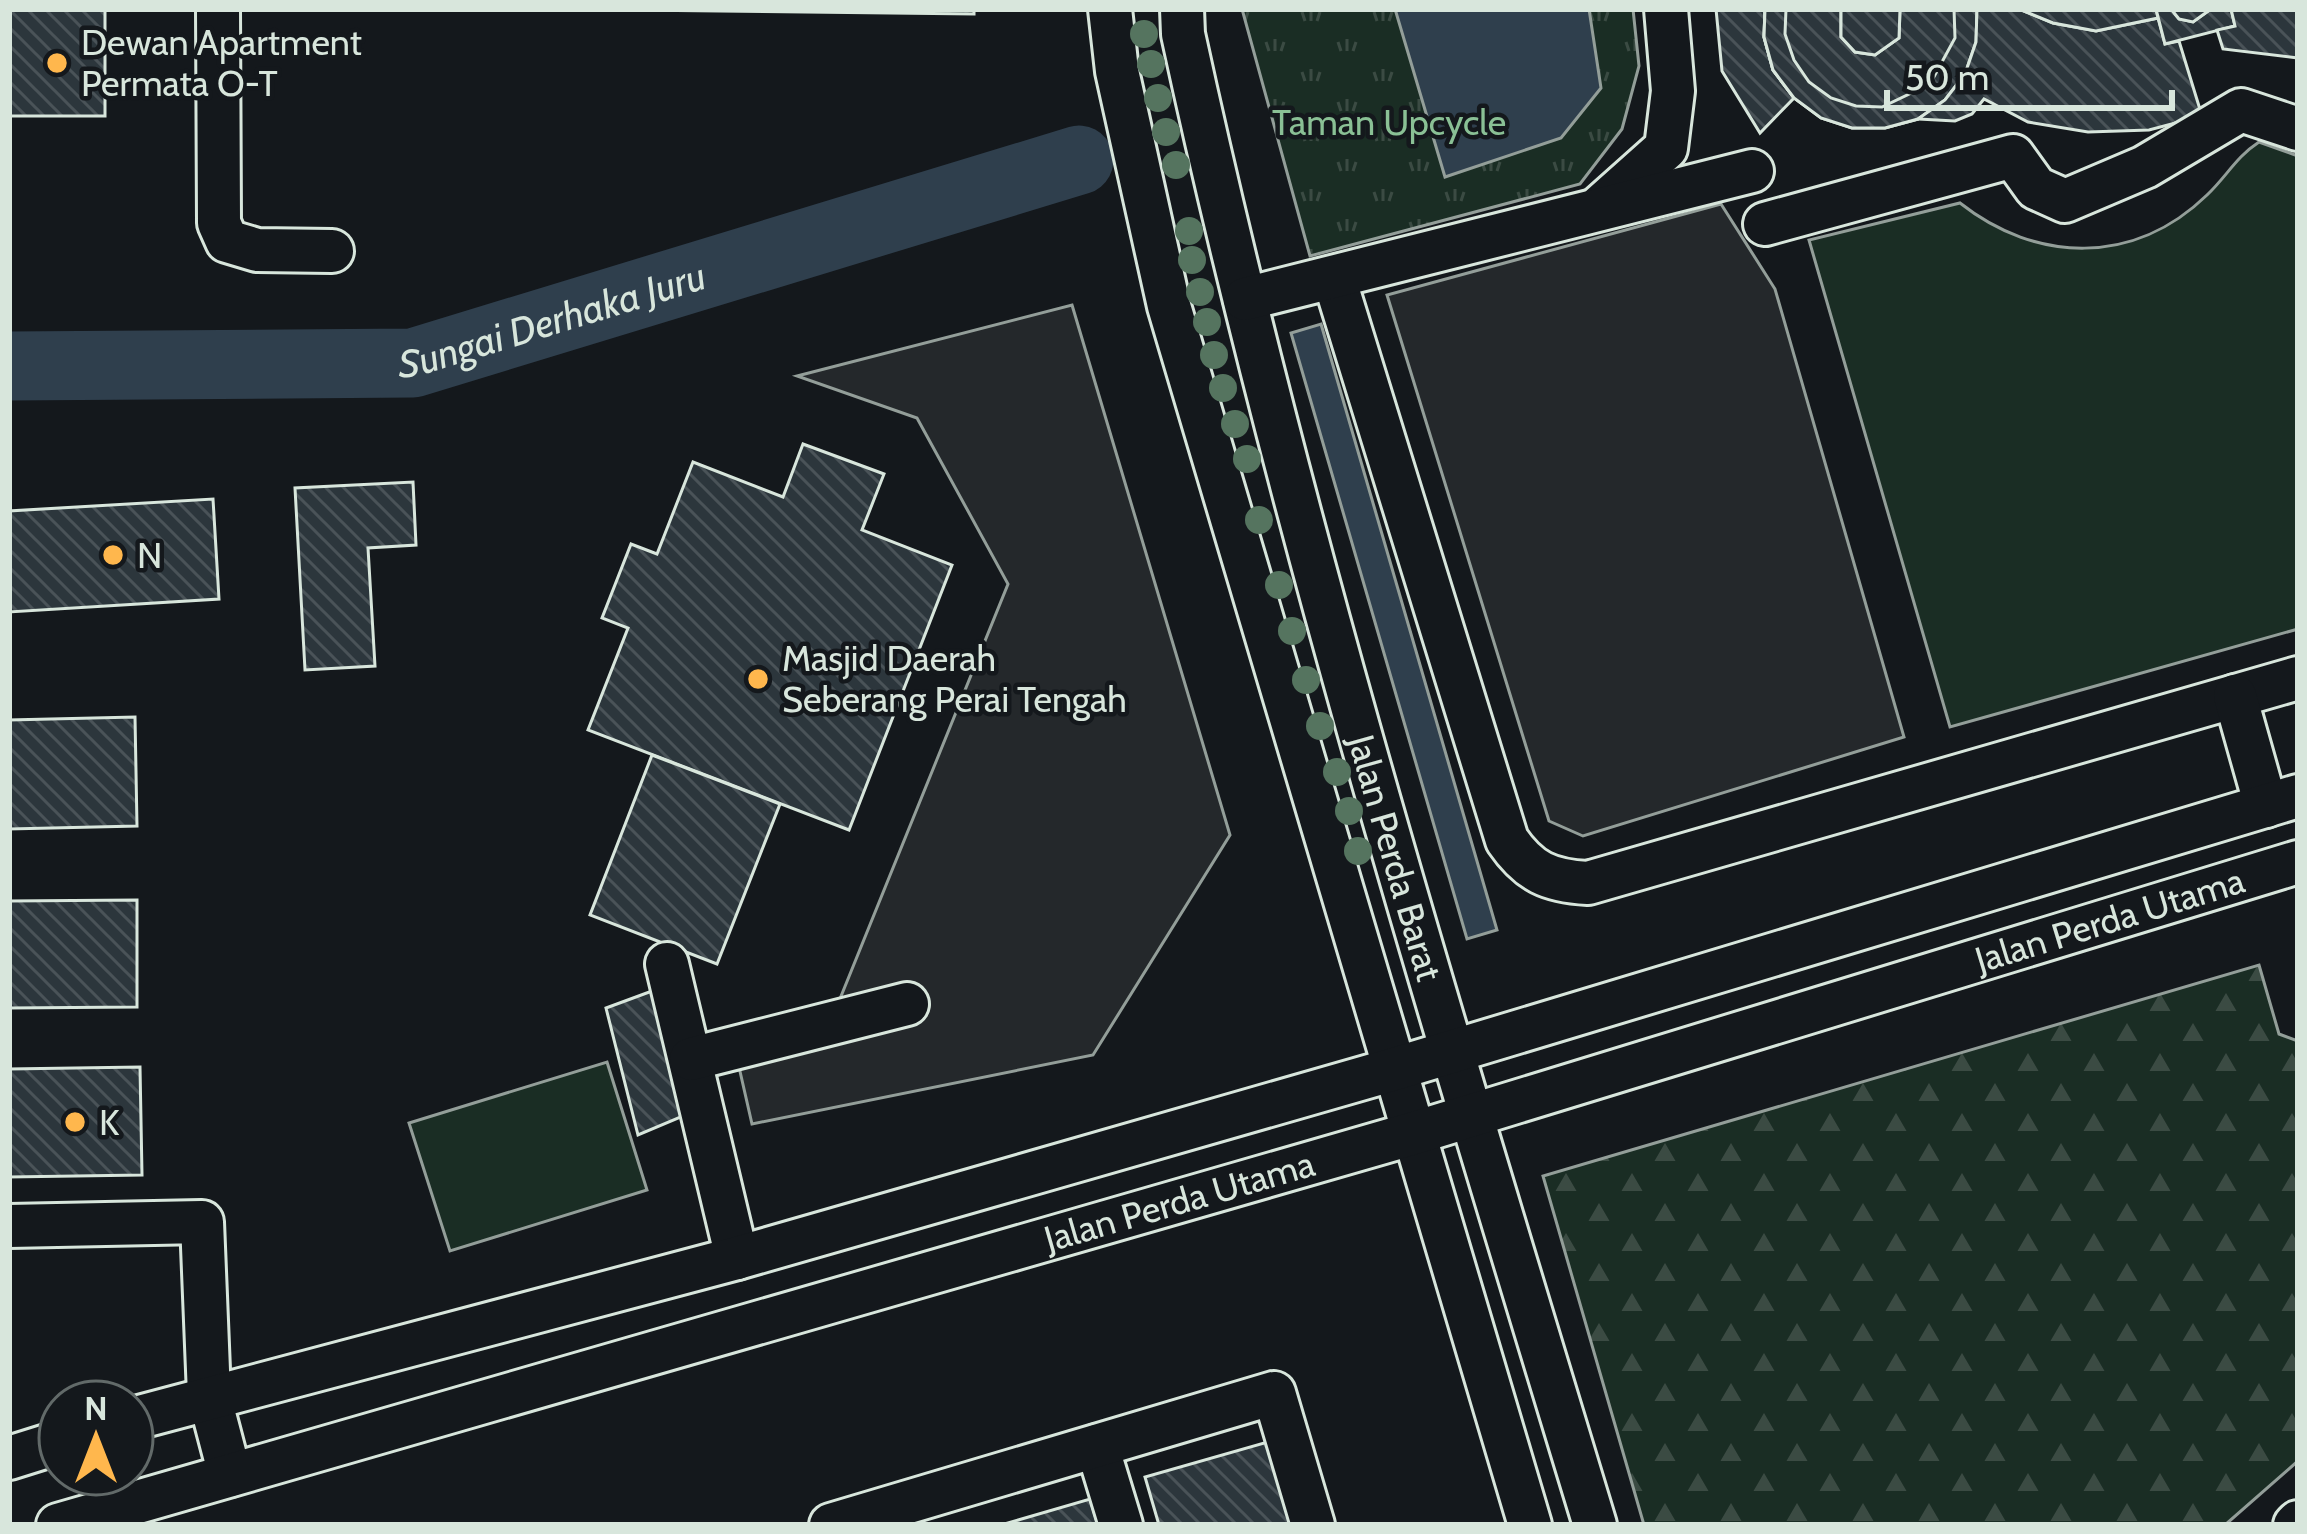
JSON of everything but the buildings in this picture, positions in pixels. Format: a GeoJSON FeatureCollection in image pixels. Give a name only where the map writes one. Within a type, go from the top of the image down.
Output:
{"type":"FeatureCollection","features":[{"type":"Feature","properties":{"kind":"street"},"geometry":{"type":"LineString","coordinates":[[218,9],[219,223],[227,241],[257,250],[332,251]]}},
{"type":"Feature","properties":{"kind":"street"},"geometry":{"type":"LineString","coordinates":[[1597,209],[1666,148],[1673,91],[1666,9]]}},
{"type":"Feature","properties":{"kind":"street","name":"Jalan Perda Barat"},"geometry":{"type":"LineString","coordinates":[[1182,22],[1216,188],[1451,1052],[1595,1525]]}},
{"type":"Feature","properties":{"kind":"street","name":"Jalan Perda Barat"},"geometry":{"type":"LineString","coordinates":[[1111,27],[1168,306],[1391,1070],[1530,1525]]}},
{"type":"Feature","properties":{"kind":"street"},"geometry":{"type":"LineString","coordinates":[[1765,224],[2013,156],[2036,188],[2065,201],[2146,167],[2240,110],[2298,129]]}},
{"type":"Feature","properties":{"kind":"street"},"geometry":{"type":"LineString","coordinates":[[1245,299],[1752,171]]}},
{"type":"Feature","properties":{"kind":"street"},"geometry":{"type":"LineString","coordinates":[[1334,278],[1507,840],[1526,867],[1556,881],[1588,883],[2298,678]]}},
{"type":"Feature","properties":{"kind":"street"},"geometry":{"type":"LineString","coordinates":[[2236,696],[2282,801]]}},
{"type":"Feature","properties":{"kind":"street","name":"Jalan Perda Utama"},"geometry":{"type":"LineString","coordinates":[[156,1412],[737,1258],[1391,1070],[2282,801]]}},
{"type":"Feature","properties":{"kind":"street","name":"Jalan Perda Utama"},"geometry":{"type":"LineString","coordinates":[[58,1525],[1411,1134],[2298,862]]}},
{"type":"Feature","properties":{"kind":"street"},"geometry":{"type":"LineString","coordinates":[[667,964],[737,1258]]}},
{"type":"Feature","properties":{"kind":"street"},"geometry":{"type":"LineString","coordinates":[[691,1058],[907,1004]]}},
{"type":"Feature","properties":{"kind":"street"},"geometry":{"type":"LineString","coordinates":[[9,1226],[202,1222],[209,1395],[230,1475]]}},
{"type":"Feature","properties":{"kind":"street"},"geometry":{"type":"LineString","coordinates":[[831,1525],[899,1515],[1097,1446],[1274,1393],[1313,1525]]}},
{"type":"Feature","properties":{"kind":"street"},"geometry":{"type":"LineString","coordinates":[[1097,1446],[1120,1525]]}},
{"type":"Feature","properties":{"kind":"green space","name":"Taman Upcycle"},"geometry":{"type":"Polygon","coordinates":[[[1242,9],[1633,9],[1639,66],[1622,129],[1580,184],[1310,256],[1242,9]]]}},
{"type":"Feature","properties":{"kind":"green space"},"geometry":{"type":"Polygon","coordinates":[[[2259,142],[2298,156],[2298,629],[1950,727],[1809,240],[1960,203],[1989,223],[2052,246],[2117,245],[2179,218],[2259,142]]]}},
{"type":"Feature","properties":{"kind":"green space"},"geometry":{"type":"Polygon","coordinates":[[[2259,965],[2279,1034],[2298,1041],[2298,1461],[2225,1525],[1644,1525],[1543,1176],[2259,965]]]}},
{"type":"Feature","properties":{"kind":"green space"},"geometry":{"type":"Polygon","coordinates":[[[607,1062],[647,1190],[450,1251],[409,1123],[607,1062]]]}},
{"type":"Feature","properties":{"kind":"shaded area"},"geometry":{"type":"Polygon","coordinates":[[[1721,204],[1775,289],[1904,737],[1583,836],[1549,821],[1387,295],[1721,204]]]}},
{"type":"Feature","properties":{"kind":"shaded area"},"geometry":{"type":"Polygon","coordinates":[[[1072,305],[1230,835],[1093,1055],[752,1124],[734,1045],[833,1016],[1008,584],[917,418],[797,376],[1072,305]]]}},
{"type":"Feature","properties":{"kind":"water"},"geometry":{"type":"Polygon","coordinates":[[[1395,9],[1589,9],[1601,88],[1561,138],[1445,177],[1395,9]]]}},
{"type":"Feature","properties":{"kind":"water"},"geometry":{"type":"Polygon","coordinates":[[[1321,324],[1497,930],[1467,939],[1291,333],[1321,324]]]}},
{"type":"Feature","properties":{"kind":"waterway","name":"Sungai Derhaka Juru"},"geometry":{"type":"LineString","coordinates":[[9,366],[413,363],[1079,160]]}},
{"type":"Feature","properties":{"kind":"place","name":"Dewan Apartment Permata O-T"},"geometry":{"type":"Point","coordinates":[57,63]}},
{"type":"Feature","properties":{"kind":"place","name":"N"},"geometry":{"type":"Point","coordinates":[113,555]}},
{"type":"Feature","properties":{"kind":"place","name":"Masjid Daerah Seberang Perai Tengah"},"geometry":{"type":"Point","coordinates":[758,679]}},
{"type":"Feature","properties":{"kind":"place","name":"K"},"geometry":{"type":"Point","coordinates":[75,1122]}}]}
